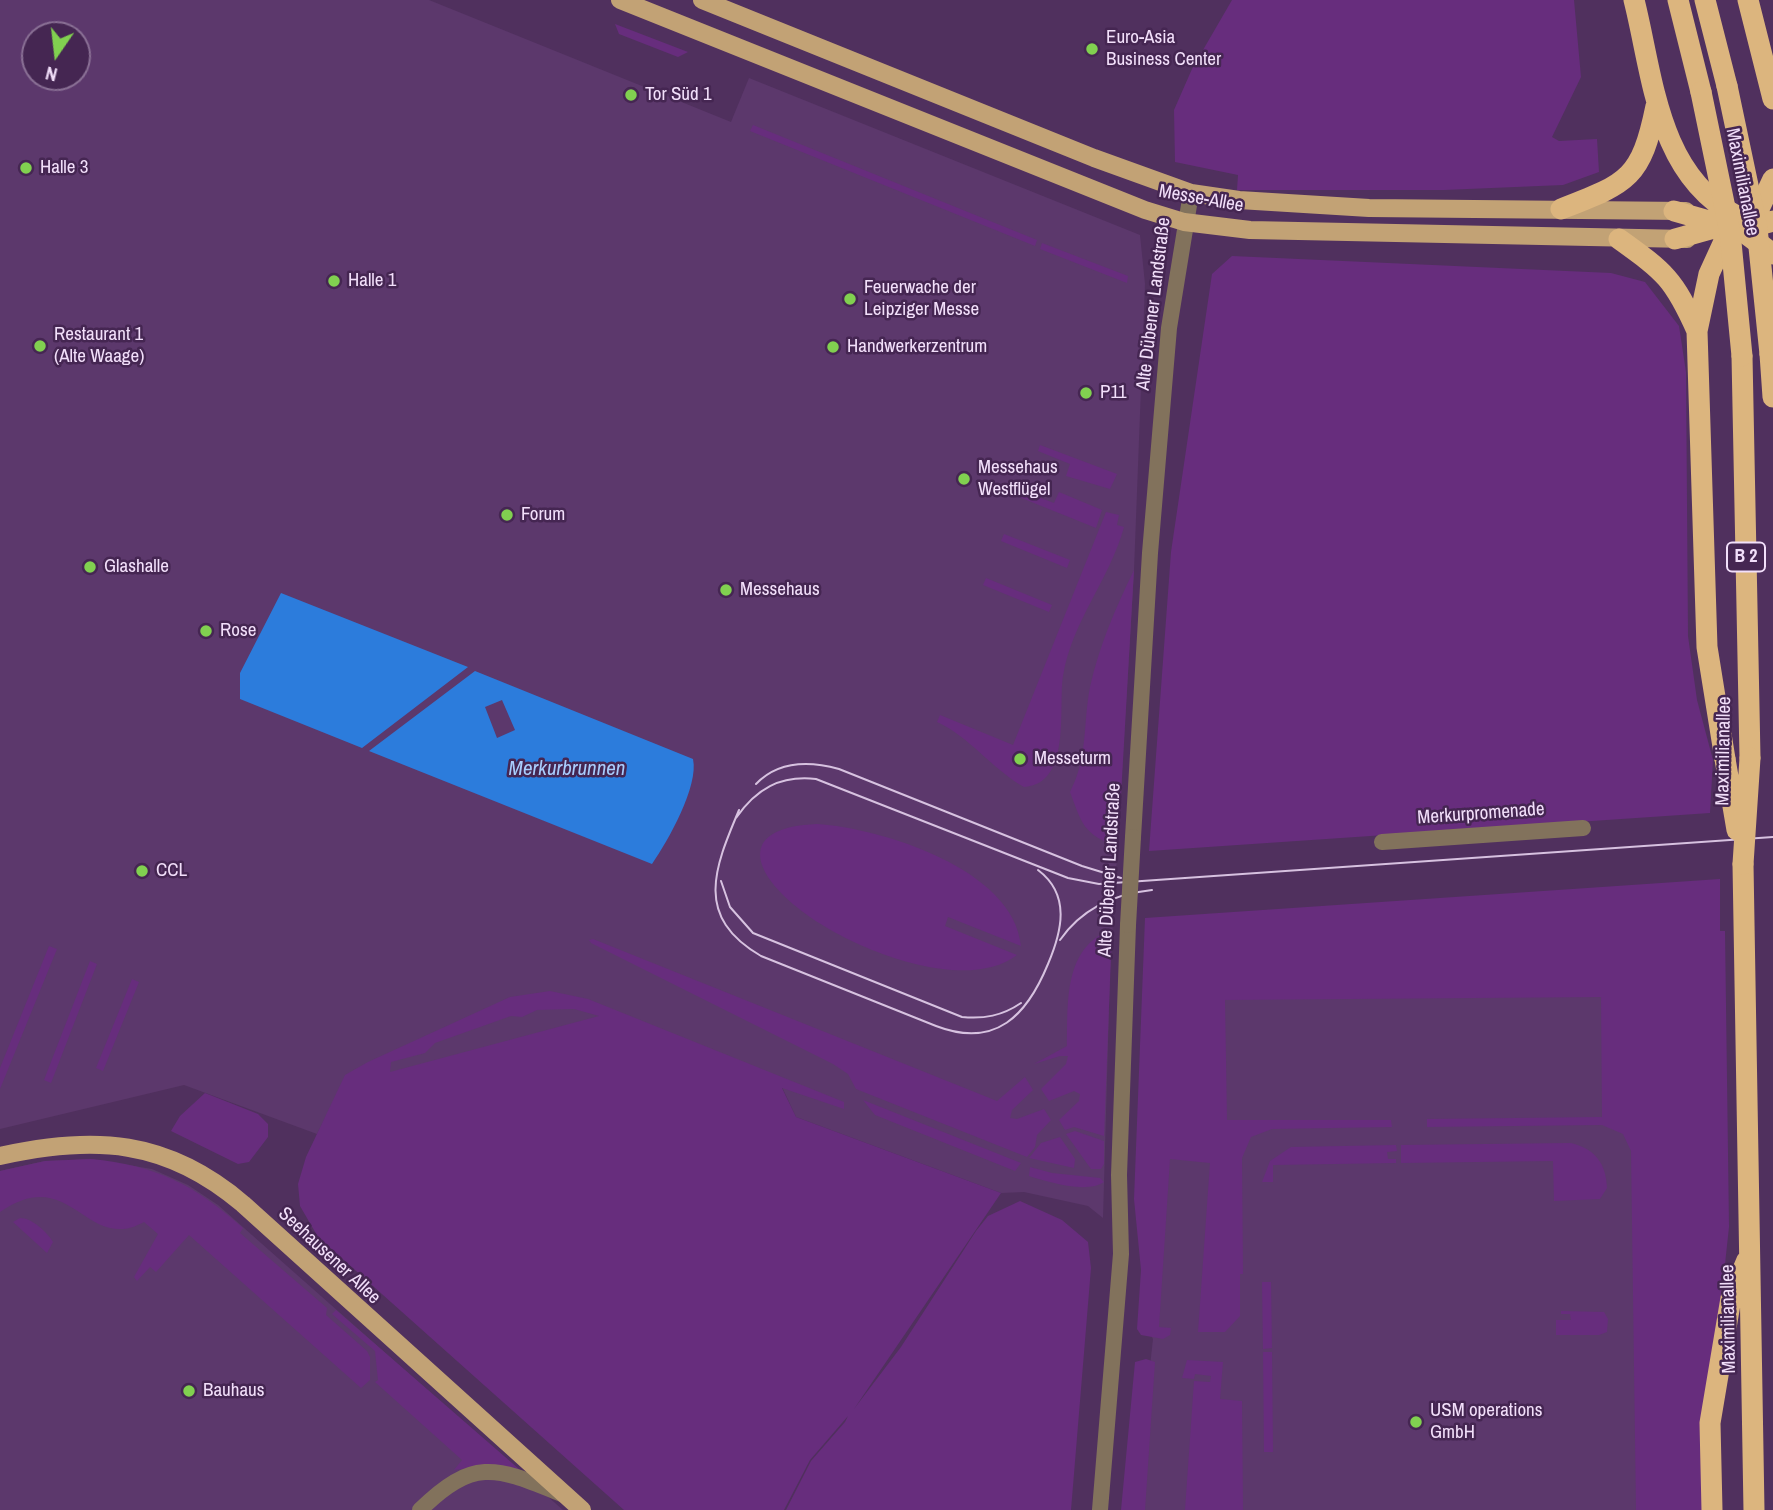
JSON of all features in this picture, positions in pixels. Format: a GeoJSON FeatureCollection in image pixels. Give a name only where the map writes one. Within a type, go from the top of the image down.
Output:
{"type":"FeatureCollection","features":[{"type":"Feature","properties":{"kind":"highway"},"geometry":{"type":"LineString","coordinates":[[1634,0],[1656,106],[1667,135],[1691,175],[1752,225],[1773,254]]}},
{"type":"Feature","properties":{"kind":"highway","name":"Maximilianallee"},"geometry":{"type":"LineString","coordinates":[[1678,0],[1701,92],[1730,232],[1742,356],[1750,758],[1743,864],[1754,1510]]}},
{"type":"Feature","properties":{"kind":"highway"},"geometry":{"type":"LineString","coordinates":[[1705,0],[1727,86],[1757,228],[1773,397]]}},
{"type":"Feature","properties":{"kind":"highway"},"geometry":{"type":"LineString","coordinates":[[1748,0],[1773,99]]}},
{"type":"Feature","properties":{"kind":"highway"},"geometry":{"type":"LineString","coordinates":[[1561,209],[1606,191],[1635,171],[1649,141],[1656,106]]}},
{"type":"Feature","properties":{"kind":"highway"},"geometry":{"type":"LineString","coordinates":[[1743,864],[1707,647],[1698,331],[1709,274],[1752,225],[1773,179]]}},
{"type":"Feature","properties":{"kind":"highway"},"geometry":{"type":"LineString","coordinates":[[1674,211],[1752,225]]}},
{"type":"Feature","properties":{"kind":"highway"},"geometry":{"type":"LineString","coordinates":[[1675,239],[1752,225]]}},
{"type":"Feature","properties":{"kind":"highway"},"geometry":{"type":"LineString","coordinates":[[1619,239],[1659,267],[1672,280],[1698,331]]}},
{"type":"Feature","properties":{"kind":"highway"},"geometry":{"type":"LineString","coordinates":[[1712,1510],[1710,1423],[1731,1298],[1750,1251]]}},
{"type":"Feature","properties":{"kind":"main road","name":"Messe-Allee"},"geometry":{"type":"LineString","coordinates":[[620,0],[1145,210],[1184,222],[1293,232],[1675,239]]}},
{"type":"Feature","properties":{"kind":"main road","name":"Messe-Allee"},"geometry":{"type":"LineString","coordinates":[[702,0],[1094,158],[1191,193],[1239,200],[1369,208],[1674,211]]}},
{"type":"Feature","properties":{"kind":"main road","name":"Seehausener Allee"},"geometry":{"type":"LineString","coordinates":[[0,1156],[38,1147],[105,1143],[153,1152],[199,1172],[236,1198],[582,1510]]}},
{"type":"Feature","properties":{"kind":"street","name":"Alte Dübener Landstraße"},"geometry":{"type":"LineString","coordinates":[[1100,1510],[1121,1254],[1119,1175],[1125,972],[1150,553],[1169,328],[1184,222],[1191,193]]}},
{"type":"Feature","properties":{"kind":"street","name":"Merkurpromenade"},"geometry":{"type":"LineString","coordinates":[[1382,842],[1583,828]]}},
{"type":"Feature","properties":{"kind":"street"},"geometry":{"type":"LineString","coordinates":[[421,1509],[451,1482],[484,1471],[516,1476],[568,1497]]}},
{"type":"Feature","properties":{"kind":"shaded area"},"geometry":{"type":"Polygon","coordinates":[[[0,0],[429,0],[731,122],[749,78],[1140,235],[1145,284],[1134,570],[1110,973],[1103,1218],[1088,1206],[1024,1192],[1001,1193],[796,1117],[782,1087],[341,1086],[317,1134],[184,1085],[0,1129],[0,0]]]}},
{"type":"Feature","properties":{"kind":"shaded area"},"geometry":{"type":"Polygon","coordinates":[[[1232,0],[1574,0],[1581,77],[1552,137],[1559,141],[1597,139],[1599,172],[1563,185],[1444,190],[1237,190],[1238,175],[1175,162],[1174,110],[1192,69],[1232,0]]]}},
{"type":"Feature","properties":{"kind":"shaded area"},"geometry":{"type":"Polygon","coordinates":[[[615,24],[688,52],[678,57],[619,34],[615,24]]]}},
{"type":"Feature","properties":{"kind":"shaded area"},"geometry":{"type":"Polygon","coordinates":[[[753,125],[1037,240],[1035,246],[750,131],[753,125]]]}},
{"type":"Feature","properties":{"kind":"shaded area"},"geometry":{"type":"Polygon","coordinates":[[[1042,243],[1128,276],[1127,283],[1040,249],[1042,243]]]}},
{"type":"Feature","properties":{"kind":"shaded area"},"geometry":{"type":"Polygon","coordinates":[[[1232,256],[1611,273],[1645,282],[1679,326],[1686,372],[1688,636],[1697,700],[1713,760],[1710,813],[1149,851],[1171,552],[1212,274],[1232,256]]]}},
{"type":"Feature","properties":{"kind":"shaded area"},"geometry":{"type":"Polygon","coordinates":[[[1040,445],[1117,474],[1110,489],[1066,476],[1070,464],[1038,451],[1040,445]]]}},
{"type":"Feature","properties":{"kind":"shaded area"},"geometry":{"type":"Polygon","coordinates":[[[1022,491],[1054,503],[1059,492],[1102,510],[1096,528],[1019,497],[1022,491]]]}},
{"type":"Feature","properties":{"kind":"shaded area"},"geometry":{"type":"Polygon","coordinates":[[[1106,512],[1119,515],[1117,525],[1124,527],[1068,656],[1063,676],[1060,742],[1056,759],[1050,773],[1039,783],[1024,787],[960,736],[937,722],[940,715],[1013,745],[1106,512]]]}},
{"type":"Feature","properties":{"kind":"shaded area"},"geometry":{"type":"Polygon","coordinates":[[[1004,534],[1070,560],[1067,568],[1001,541],[1004,534]]]}},
{"type":"Feature","properties":{"kind":"shaded area"},"geometry":{"type":"Polygon","coordinates":[[[1134,570],[1118,847],[1097,837],[1085,827],[1070,792],[1080,766],[1090,687],[1098,657],[1134,570]]]}},
{"type":"Feature","properties":{"kind":"shaded area"},"geometry":{"type":"Polygon","coordinates":[[[986,578],[1052,605],[1049,612],[983,585],[986,578]]]}},
{"type":"Feature","properties":{"kind":"shaded area"},"geometry":{"type":"Polygon","coordinates":[[[817,824],[844,827],[908,844],[970,875],[995,895],[1013,919],[1021,946],[948,917],[945,926],[1017,955],[994,966],[966,970],[936,968],[873,950],[818,923],[781,893],[762,865],[760,852],[764,841],[775,833],[792,827],[817,824]]]}},
{"type":"Feature","properties":{"kind":"shaded area"},"geometry":{"type":"Polygon","coordinates":[[[1720,879],[1720,931],[1725,931],[1729,1227],[1705,1449],[1705,1510],[1636,1510],[1631,1151],[1623,1134],[1602,1125],[1427,1127],[1427,1119],[1602,1117],[1601,997],[1225,1000],[1227,1120],[1391,1120],[1392,1127],[1272,1129],[1251,1137],[1242,1158],[1243,1274],[1240,1274],[1240,1316],[1225,1332],[1198,1332],[1210,1163],[1170,1159],[1159,1327],[1171,1328],[1170,1335],[1163,1339],[1141,1335],[1137,1329],[1141,1270],[1134,1199],[1145,918],[1720,879]]]}},
{"type":"Feature","properties":{"kind":"shaded area"},"geometry":{"type":"Polygon","coordinates":[[[1112,929],[1104,1136],[1074,1127],[1065,1130],[1059,1120],[1079,1101],[1080,1094],[1074,1091],[1049,1101],[1041,1089],[1066,1064],[1068,1056],[1034,1064],[1067,1046],[1069,995],[1076,963],[1084,949],[1112,929]]]}},
{"type":"Feature","properties":{"kind":"shaded area"},"geometry":{"type":"Polygon","coordinates":[[[1671,935],[1678,1510],[1134,1510],[1153,1339],[1150,1333],[1160,965],[1671,935]]]}},
{"type":"Feature","properties":{"kind":"shaded area"},"geometry":{"type":"Polygon","coordinates":[[[593,939],[997,1101],[1025,1077],[1033,1090],[1012,1110],[1010,1118],[1017,1119],[1044,1109],[1051,1120],[1037,1135],[1035,1147],[1027,1157],[856,1089],[848,1074],[833,1064],[591,943],[589,940],[593,939]]]}},
{"type":"Feature","properties":{"kind":"shaded area"},"geometry":{"type":"Polygon","coordinates":[[[49,946],[57,949],[0,1089],[0,1068],[49,946]]]}},
{"type":"Feature","properties":{"kind":"shaded area"},"geometry":{"type":"Polygon","coordinates":[[[90,961],[97,964],[51,1083],[44,1080],[90,961]]]}},
{"type":"Feature","properties":{"kind":"shaded area"},"geometry":{"type":"Polygon","coordinates":[[[132,979],[139,982],[103,1071],[96,1068],[132,979]]]}},
{"type":"Feature","properties":{"kind":"shaded area"},"geometry":{"type":"Polygon","coordinates":[[[550,991],[588,999],[844,1102],[844,1109],[782,1088],[796,1117],[1001,1193],[854,1409],[901,1347],[988,1216],[1020,1201],[1062,1220],[1088,1242],[1091,1268],[1071,1510],[786,1510],[811,1461],[848,1416],[810,1460],[784,1510],[624,1510],[318,1237],[300,1206],[298,1184],[306,1157],[345,1075],[510,997],[550,991]],[[574,1009],[537,1010],[522,1017],[511,1016],[435,1043],[425,1053],[391,1062],[390,1072],[599,1016],[574,1009]]]}},
{"type":"Feature","properties":{"kind":"shaded area"},"geometry":{"type":"Polygon","coordinates":[[[205,1093],[258,1114],[268,1124],[268,1137],[249,1162],[238,1164],[171,1131],[180,1116],[205,1093]]]}},
{"type":"Feature","properties":{"kind":"shaded area"},"geometry":{"type":"Polygon","coordinates":[[[863,1100],[1021,1163],[1015,1171],[875,1115],[863,1100]]]}},
{"type":"Feature","properties":{"kind":"shaded area"},"geometry":{"type":"Polygon","coordinates":[[[1075,1131],[1104,1141],[1104,1164],[1101,1169],[1091,1169],[1066,1134],[1075,1131]]]}},
{"type":"Feature","properties":{"kind":"shaded area"},"geometry":{"type":"Polygon","coordinates":[[[1060,1137],[1075,1159],[1074,1168],[1029,1158],[1041,1143],[1060,1137]]]}},
{"type":"Feature","properties":{"kind":"shaded area"},"geometry":{"type":"Polygon","coordinates":[[[1571,1143],[1587,1149],[1598,1158],[1607,1188],[1600,1199],[1554,1201],[1553,1161],[1401,1163],[1401,1145],[1571,1143]]]}},
{"type":"Feature","properties":{"kind":"shaded area"},"geometry":{"type":"Polygon","coordinates":[[[1396,1145],[1397,1151],[1387,1152],[1388,1159],[1396,1159],[1396,1163],[1273,1165],[1273,1182],[1262,1182],[1270,1161],[1291,1147],[1396,1145]]]}},
{"type":"Feature","properties":{"kind":"shaded area"},"geometry":{"type":"Polygon","coordinates":[[[91,1159],[152,1169],[188,1185],[218,1205],[563,1510],[0,1510],[0,1171],[45,1161],[91,1159]]]}},
{"type":"Feature","properties":{"kind":"shaded area"},"geometry":{"type":"Polygon","coordinates":[[[91,1159],[155,1172],[191,1189],[225,1213],[243,1228],[240,1233],[327,1308],[326,1315],[367,1351],[370,1357],[370,1380],[361,1388],[189,1235],[156,1272],[150,1267],[137,1281],[134,1277],[158,1234],[144,1222],[126,1229],[108,1227],[94,1222],[69,1205],[55,1199],[39,1197],[21,1201],[0,1212],[0,1171],[45,1161],[91,1159]]]}},
{"type":"Feature","properties":{"kind":"shaded area"},"geometry":{"type":"Polygon","coordinates":[[[1030,1167],[1052,1173],[1100,1178],[1104,1182],[1088,1187],[1057,1184],[1029,1176],[1030,1167]]]}},
{"type":"Feature","properties":{"kind":"shaded area"},"geometry":{"type":"Polygon","coordinates":[[[20,1218],[34,1223],[50,1238],[53,1242],[47,1253],[13,1222],[20,1218]]]}},
{"type":"Feature","properties":{"kind":"shaded area"},"geometry":{"type":"Polygon","coordinates":[[[1262,1282],[1271,1282],[1272,1348],[1263,1349],[1262,1282]]]}},
{"type":"Feature","properties":{"kind":"shaded area"},"geometry":{"type":"Polygon","coordinates":[[[336,1310],[527,1476],[492,1465],[454,1470],[462,1460],[375,1382],[378,1380],[375,1351],[332,1314],[336,1310]]]}},
{"type":"Feature","properties":{"kind":"shaded area"},"geometry":{"type":"Polygon","coordinates":[[[1561,1311],[1604,1312],[1608,1319],[1607,1332],[1599,1335],[1556,1335],[1556,1320],[1571,1320],[1570,1314],[1561,1314],[1561,1311]]]}},
{"type":"Feature","properties":{"kind":"shaded area"},"geometry":{"type":"Polygon","coordinates":[[[1263,1352],[1272,1352],[1273,1452],[1264,1452],[1263,1352]]]}},
{"type":"Feature","properties":{"kind":"shaded area"},"geometry":{"type":"Polygon","coordinates":[[[1146,1359],[1155,1362],[1145,1510],[1121,1510],[1135,1362],[1146,1359]]]}},
{"type":"Feature","properties":{"kind":"shaded area"},"geometry":{"type":"Polygon","coordinates":[[[1187,1360],[1223,1362],[1220,1399],[1242,1401],[1243,1510],[1185,1510],[1194,1381],[1210,1382],[1211,1376],[1195,1374],[1194,1379],[1182,1378],[1187,1360]]]}},
{"type":"Feature","properties":{"kind":"water"},"geometry":{"type":"Polygon","coordinates":[[[281,593],[468,667],[362,748],[240,699],[240,673],[281,593]]]}},
{"type":"Feature","properties":{"kind":"water","name":"Merkurbrunnen"},"geometry":{"type":"Polygon","coordinates":[[[475,671],[693,759],[694,770],[681,813],[652,864],[369,751],[475,671]],[[502,700],[485,707],[497,738],[515,730],[502,700]]]}},
{"type":"Feature","properties":{"kind":"tram line"},"geometry":{"type":"LineString","coordinates":[[756,784],[775,770],[795,764],[839,769],[1082,866],[1121,878]]}},
{"type":"Feature","properties":{"kind":"tram line"},"geometry":{"type":"LineString","coordinates":[[736,818],[752,799],[770,786],[791,779],[816,779],[1068,878],[1099,884],[1773,837]]}},
{"type":"Feature","properties":{"kind":"tram line"},"geometry":{"type":"LineString","coordinates":[[739,810],[722,852],[716,890],[718,908],[726,925],[740,941],[761,956],[957,1032],[976,1033],[1007,1023],[1019,1012],[1040,982],[1057,939],[1061,914],[1055,891],[1038,870]]}},
{"type":"Feature","properties":{"kind":"tram line"},"geometry":{"type":"LineString","coordinates":[[721,881],[730,907],[753,933],[962,1017],[993,1016],[1021,1003]]}},
{"type":"Feature","properties":{"kind":"tram line"},"geometry":{"type":"LineString","coordinates":[[1060,940],[1078,919],[1100,904],[1125,895],[1152,890]]}},
{"type":"Feature","properties":{"kind":"place","name":"Euro-Asia Business Center"},"geometry":{"type":"Point","coordinates":[1092,49]}},
{"type":"Feature","properties":{"kind":"place","name":"Tor Süd 1"},"geometry":{"type":"Point","coordinates":[631,95]}},
{"type":"Feature","properties":{"kind":"place","name":"Halle 3"},"geometry":{"type":"Point","coordinates":[26,168]}},
{"type":"Feature","properties":{"kind":"place","name":"Halle 1"},"geometry":{"type":"Point","coordinates":[334,281]}},
{"type":"Feature","properties":{"kind":"place","name":"Feuerwache der Leipziger Messe"},"geometry":{"type":"Point","coordinates":[850,299]}},
{"type":"Feature","properties":{"kind":"place","name":"Restaurant 1 (Alte Waage)"},"geometry":{"type":"Point","coordinates":[40,346]}},
{"type":"Feature","properties":{"kind":"place","name":"Handwerkerzentrum"},"geometry":{"type":"Point","coordinates":[833,347]}},
{"type":"Feature","properties":{"kind":"place","name":"P11"},"geometry":{"type":"Point","coordinates":[1086,393]}},
{"type":"Feature","properties":{"kind":"place","name":"Messehaus Westflügel"},"geometry":{"type":"Point","coordinates":[964,479]}},
{"type":"Feature","properties":{"kind":"place","name":"Forum"},"geometry":{"type":"Point","coordinates":[507,515]}},
{"type":"Feature","properties":{"kind":"place","name":"Glashalle"},"geometry":{"type":"Point","coordinates":[90,567]}},
{"type":"Feature","properties":{"kind":"place","name":"Messehaus"},"geometry":{"type":"Point","coordinates":[726,590]}},
{"type":"Feature","properties":{"kind":"place","name":"Rose"},"geometry":{"type":"Point","coordinates":[206,631]}},
{"type":"Feature","properties":{"kind":"place","name":"Messeturm"},"geometry":{"type":"Point","coordinates":[1020,759]}},
{"type":"Feature","properties":{"kind":"place","name":"CCL"},"geometry":{"type":"Point","coordinates":[142,871]}},
{"type":"Feature","properties":{"kind":"place","name":"Bauhaus"},"geometry":{"type":"Point","coordinates":[189,1391]}},
{"type":"Feature","properties":{"kind":"place","name":"USM operations GmbH"},"geometry":{"type":"Point","coordinates":[1416,1422]}}]}
